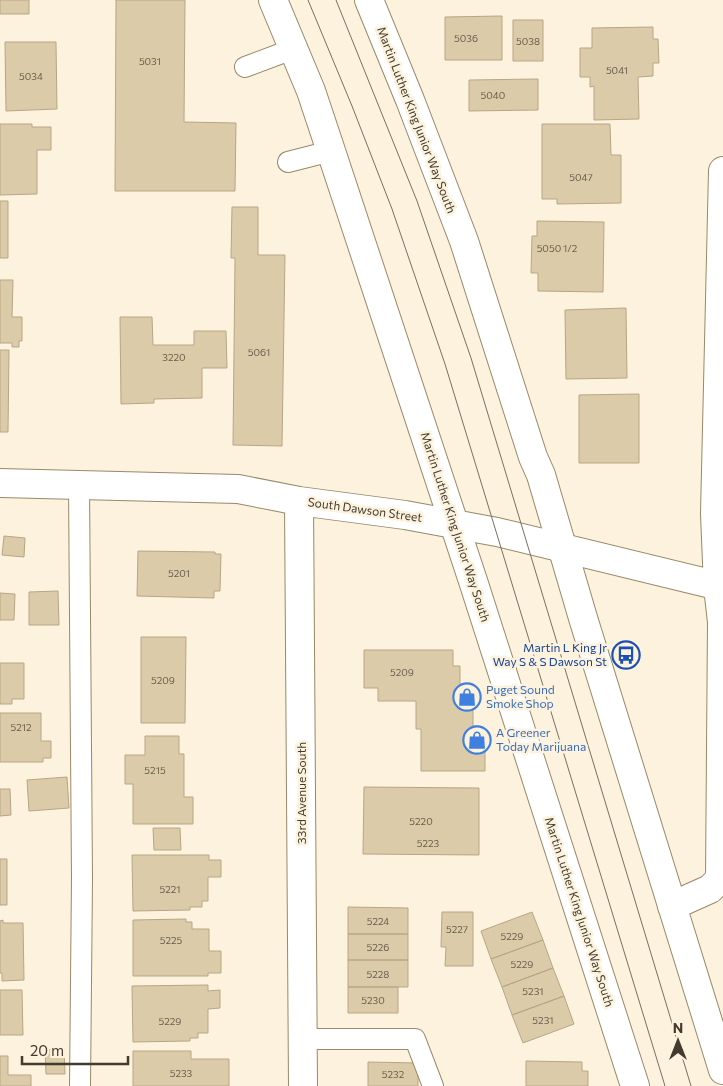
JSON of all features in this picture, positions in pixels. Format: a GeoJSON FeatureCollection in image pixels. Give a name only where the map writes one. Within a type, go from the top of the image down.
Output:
{"type":"FeatureCollection","features":[{"type":"Feature","properties":{"kind":"main road","name":"Martin Luther King Junior Way South"},"geometry":{"type":"LineString","coordinates":[[273,0],[311,91],[474,584],[635,1086]]}},
{"type":"Feature","properties":{"kind":"main road","name":"Martin Luther King Junior Way South"},"geometry":{"type":"LineString","coordinates":[[369,0],[464,241],[533,457],[541,475],[723,1070]]}},
{"type":"Feature","properties":{"kind":"main road"},"geometry":{"type":"LineString","coordinates":[[672,906],[716,895],[720,879],[722,842],[722,622],[721,587],[714,514],[723,172]]}},
{"type":"Feature","properties":{"kind":"main road","name":"South Dawson Street"},"geometry":{"type":"LineString","coordinates":[[0,482],[238,489],[299,501],[405,515],[497,532],[562,546],[721,587]]}},
{"type":"Feature","properties":{"kind":"main road","name":"33rd Avenue South"},"geometry":{"type":"LineString","coordinates":[[299,501],[303,1086]]}},
{"type":"Feature","properties":{"kind":"lane"},"geometry":{"type":"LineString","coordinates":[[246,67],[293,50]]}},
{"type":"Feature","properties":{"kind":"lane"},"geometry":{"type":"LineString","coordinates":[[288,162],[331,151]]}},
{"type":"Feature","properties":{"kind":"lane"},"geometry":{"type":"LineString","coordinates":[[79,484],[82,869],[80,1086]]}},
{"type":"Feature","properties":{"kind":"lane"},"geometry":{"type":"LineString","coordinates":[[303,1039],[415,1039],[433,1086]]}},
{"type":"Feature","properties":{"kind":"building"},"geometry":{"type":"Polygon","coordinates":[[[0,0],[29,0],[29,14],[0,14],[0,0]]]}},
{"type":"Feature","properties":{"kind":"building"},"geometry":{"type":"Polygon","coordinates":[[[116,0],[185,0],[184,122],[236,123],[235,191],[115,191],[116,0]]]}},
{"type":"Feature","properties":{"kind":"building"},"geometry":{"type":"Polygon","coordinates":[[[502,16],[502,60],[445,60],[445,17],[502,16]]]}},
{"type":"Feature","properties":{"kind":"building"},"geometry":{"type":"Polygon","coordinates":[[[513,20],[543,20],[543,61],[513,61],[513,20]]]}},
{"type":"Feature","properties":{"kind":"building"},"geometry":{"type":"Polygon","coordinates":[[[653,27],[653,39],[658,39],[659,63],[653,63],[653,76],[638,77],[639,119],[594,120],[594,86],[590,87],[590,77],[580,77],[580,48],[592,48],[592,28],[653,27]]]}},
{"type":"Feature","properties":{"kind":"building"},"geometry":{"type":"Polygon","coordinates":[[[5,42],[56,42],[57,109],[6,111],[5,42]]]}},
{"type":"Feature","properties":{"kind":"building"},"geometry":{"type":"Polygon","coordinates":[[[538,79],[538,110],[469,111],[469,80],[538,79]]]}},
{"type":"Feature","properties":{"kind":"building"},"geometry":{"type":"Polygon","coordinates":[[[0,124],[32,124],[32,127],[51,127],[51,150],[37,150],[37,194],[0,195],[0,124]]]}},
{"type":"Feature","properties":{"kind":"building"},"geometry":{"type":"Polygon","coordinates":[[[542,124],[610,124],[611,155],[621,155],[621,203],[557,204],[557,199],[542,199],[542,124]]]}},
{"type":"Feature","properties":{"kind":"building"},"geometry":{"type":"Polygon","coordinates":[[[0,201],[8,201],[8,258],[0,258],[0,201]]]}},
{"type":"Feature","properties":{"kind":"building"},"geometry":{"type":"Polygon","coordinates":[[[232,207],[258,207],[258,255],[285,255],[282,446],[233,445],[235,258],[231,258],[232,207]]]}},
{"type":"Feature","properties":{"kind":"building"},"geometry":{"type":"Polygon","coordinates":[[[537,221],[604,222],[603,292],[538,291],[538,273],[531,273],[532,236],[537,236],[537,221]]]}},
{"type":"Feature","properties":{"kind":"building"},"geometry":{"type":"Polygon","coordinates":[[[0,280],[13,280],[12,317],[22,317],[22,341],[19,341],[19,347],[12,347],[12,343],[0,343],[0,280]]]}},
{"type":"Feature","properties":{"kind":"building"},"geometry":{"type":"Polygon","coordinates":[[[626,308],[627,378],[566,379],[565,310],[626,308]]]}},
{"type":"Feature","properties":{"kind":"building"},"geometry":{"type":"Polygon","coordinates":[[[120,317],[152,317],[153,345],[194,345],[194,331],[226,331],[227,368],[202,368],[202,398],[154,399],[154,403],[121,404],[120,317]]]}},
{"type":"Feature","properties":{"kind":"building"},"geometry":{"type":"Polygon","coordinates":[[[0,350],[9,350],[8,432],[0,432],[0,350]]]}},
{"type":"Feature","properties":{"kind":"building"},"geometry":{"type":"Polygon","coordinates":[[[639,394],[639,463],[579,463],[579,395],[639,394]]]}},
{"type":"Feature","properties":{"kind":"building"},"geometry":{"type":"Polygon","coordinates":[[[4,536],[25,538],[24,557],[2,555],[4,536]]]}},
{"type":"Feature","properties":{"kind":"building"},"geometry":{"type":"Polygon","coordinates":[[[138,551],[215,552],[215,554],[221,554],[220,591],[214,591],[214,598],[137,596],[138,551]]]}},
{"type":"Feature","properties":{"kind":"building"},"geometry":{"type":"Polygon","coordinates":[[[58,591],[59,625],[29,625],[29,592],[58,591]]]}},
{"type":"Feature","properties":{"kind":"building"},"geometry":{"type":"Polygon","coordinates":[[[0,593],[15,594],[14,620],[0,620],[0,593]]]}},
{"type":"Feature","properties":{"kind":"building"},"geometry":{"type":"Polygon","coordinates":[[[141,637],[186,637],[185,723],[141,723],[141,637]]]}},
{"type":"Feature","properties":{"kind":"building"},"geometry":{"type":"Polygon","coordinates":[[[364,650],[453,650],[453,666],[460,666],[460,685],[467,685],[467,704],[473,704],[473,726],[479,726],[479,747],[485,747],[485,771],[421,771],[421,729],[416,729],[416,701],[378,701],[378,688],[364,688],[364,650]]]}},
{"type":"Feature","properties":{"kind":"building"},"geometry":{"type":"Polygon","coordinates":[[[0,663],[24,663],[24,699],[12,699],[12,704],[0,704],[0,663]]]}},
{"type":"Feature","properties":{"kind":"building"},"geometry":{"type":"Polygon","coordinates":[[[0,713],[41,713],[41,741],[51,741],[51,758],[43,758],[43,762],[0,762],[0,713]]]}},
{"type":"Feature","properties":{"kind":"building"},"geometry":{"type":"Polygon","coordinates":[[[145,736],[179,736],[179,754],[184,754],[184,797],[193,797],[193,824],[133,824],[133,784],[125,784],[125,755],[145,755],[145,736]]]}},
{"type":"Feature","properties":{"kind":"building"},"geometry":{"type":"Polygon","coordinates":[[[67,777],[69,808],[29,811],[27,780],[67,777]]]}},
{"type":"Feature","properties":{"kind":"building"},"geometry":{"type":"Polygon","coordinates":[[[364,787],[479,788],[479,855],[363,854],[364,787]]]}},
{"type":"Feature","properties":{"kind":"building"},"geometry":{"type":"Polygon","coordinates":[[[0,789],[10,789],[11,815],[0,816],[0,789]]]}},
{"type":"Feature","properties":{"kind":"building"},"geometry":{"type":"Polygon","coordinates":[[[153,828],[180,828],[181,850],[154,850],[153,828]]]}},
{"type":"Feature","properties":{"kind":"building"},"geometry":{"type":"Polygon","coordinates":[[[132,855],[209,855],[209,860],[221,860],[221,877],[208,877],[208,901],[202,901],[202,907],[190,907],[190,910],[133,911],[132,855]]]}},
{"type":"Feature","properties":{"kind":"building"},"geometry":{"type":"Polygon","coordinates":[[[0,859],[7,859],[7,905],[0,905],[0,859]]]}},
{"type":"Feature","properties":{"kind":"building"},"geometry":{"type":"Polygon","coordinates":[[[348,907],[408,908],[408,934],[348,934],[348,907]]]}},
{"type":"Feature","properties":{"kind":"building"},"geometry":{"type":"Polygon","coordinates":[[[442,912],[473,912],[473,966],[445,966],[446,947],[441,947],[442,912]]]}},
{"type":"Feature","properties":{"kind":"building"},"geometry":{"type":"Polygon","coordinates":[[[532,912],[543,940],[491,959],[481,931],[532,912]]]}},
{"type":"Feature","properties":{"kind":"building"},"geometry":{"type":"Polygon","coordinates":[[[186,919],[186,922],[192,922],[192,929],[209,929],[209,951],[221,951],[221,973],[208,973],[208,976],[133,976],[133,920],[186,919]]]}},
{"type":"Feature","properties":{"kind":"building"},"geometry":{"type":"Polygon","coordinates":[[[3,920],[3,923],[23,923],[24,980],[2,981],[2,973],[0,973],[0,921],[3,920]]]}},
{"type":"Feature","properties":{"kind":"building"},"geometry":{"type":"Polygon","coordinates":[[[348,934],[408,934],[408,960],[348,960],[348,934]]]}},
{"type":"Feature","properties":{"kind":"building"},"geometry":{"type":"Polygon","coordinates":[[[543,940],[553,968],[502,987],[491,959],[543,940]]]}},
{"type":"Feature","properties":{"kind":"building"},"geometry":{"type":"Polygon","coordinates":[[[348,960],[408,960],[408,987],[348,987],[348,960]]]}},
{"type":"Feature","properties":{"kind":"building"},"geometry":{"type":"Polygon","coordinates":[[[553,968],[564,996],[512,1015],[502,987],[553,968]]]}},
{"type":"Feature","properties":{"kind":"building"},"geometry":{"type":"Polygon","coordinates":[[[208,985],[208,991],[220,990],[220,1008],[208,1009],[208,1033],[198,1033],[198,1038],[190,1038],[190,1041],[133,1042],[132,986],[208,985]]]}},
{"type":"Feature","properties":{"kind":"building"},"geometry":{"type":"Polygon","coordinates":[[[348,987],[398,987],[398,1013],[348,1013],[348,987]]]}},
{"type":"Feature","properties":{"kind":"building"},"geometry":{"type":"Polygon","coordinates":[[[0,990],[22,990],[23,1035],[0,1035],[0,990]]]}},
{"type":"Feature","properties":{"kind":"building"},"geometry":{"type":"Polygon","coordinates":[[[564,996],[574,1024],[523,1043],[512,1015],[564,996]]]}},
{"type":"Feature","properties":{"kind":"building"},"geometry":{"type":"Polygon","coordinates":[[[64,1049],[65,1074],[46,1074],[45,1050],[64,1049]]]}},
{"type":"Feature","properties":{"kind":"building"},"geometry":{"type":"Polygon","coordinates":[[[133,1051],[191,1051],[191,1059],[229,1059],[229,1086],[133,1086],[133,1051]]]}},
{"type":"Feature","properties":{"kind":"building"},"geometry":{"type":"Polygon","coordinates":[[[0,1056],[8,1056],[8,1075],[31,1075],[31,1086],[0,1086],[0,1056]]]}},
{"type":"Feature","properties":{"kind":"building"},"geometry":{"type":"Polygon","coordinates":[[[526,1061],[582,1062],[582,1071],[588,1071],[588,1086],[526,1086],[526,1061]]]}},
{"type":"Feature","properties":{"kind":"building"},"geometry":{"type":"Polygon","coordinates":[[[368,1062],[418,1063],[418,1086],[368,1086],[368,1062]]]}},
{"type":"Feature","properties":{"kind":"tram line"},"geometry":{"type":"LineString","coordinates":[[308,0],[392,209],[445,364],[665,1086]]}},
{"type":"Feature","properties":{"kind":"tram line"},"geometry":{"type":"LineString","coordinates":[[336,0],[417,201],[471,358],[691,1086]]}},
{"type":"Feature","properties":{"kind":"place","name":"Martin L King Jr Way S & S Dawson St"},"geometry":{"type":"Point","coordinates":[626,655]}},
{"type":"Feature","properties":{"kind":"place","name":"Puget Sound Smoke Shop"},"geometry":{"type":"Point","coordinates":[467,697]}},
{"type":"Feature","properties":{"kind":"place","name":"A Greener Today Marijuana"},"geometry":{"type":"Point","coordinates":[477,740]}}]}
